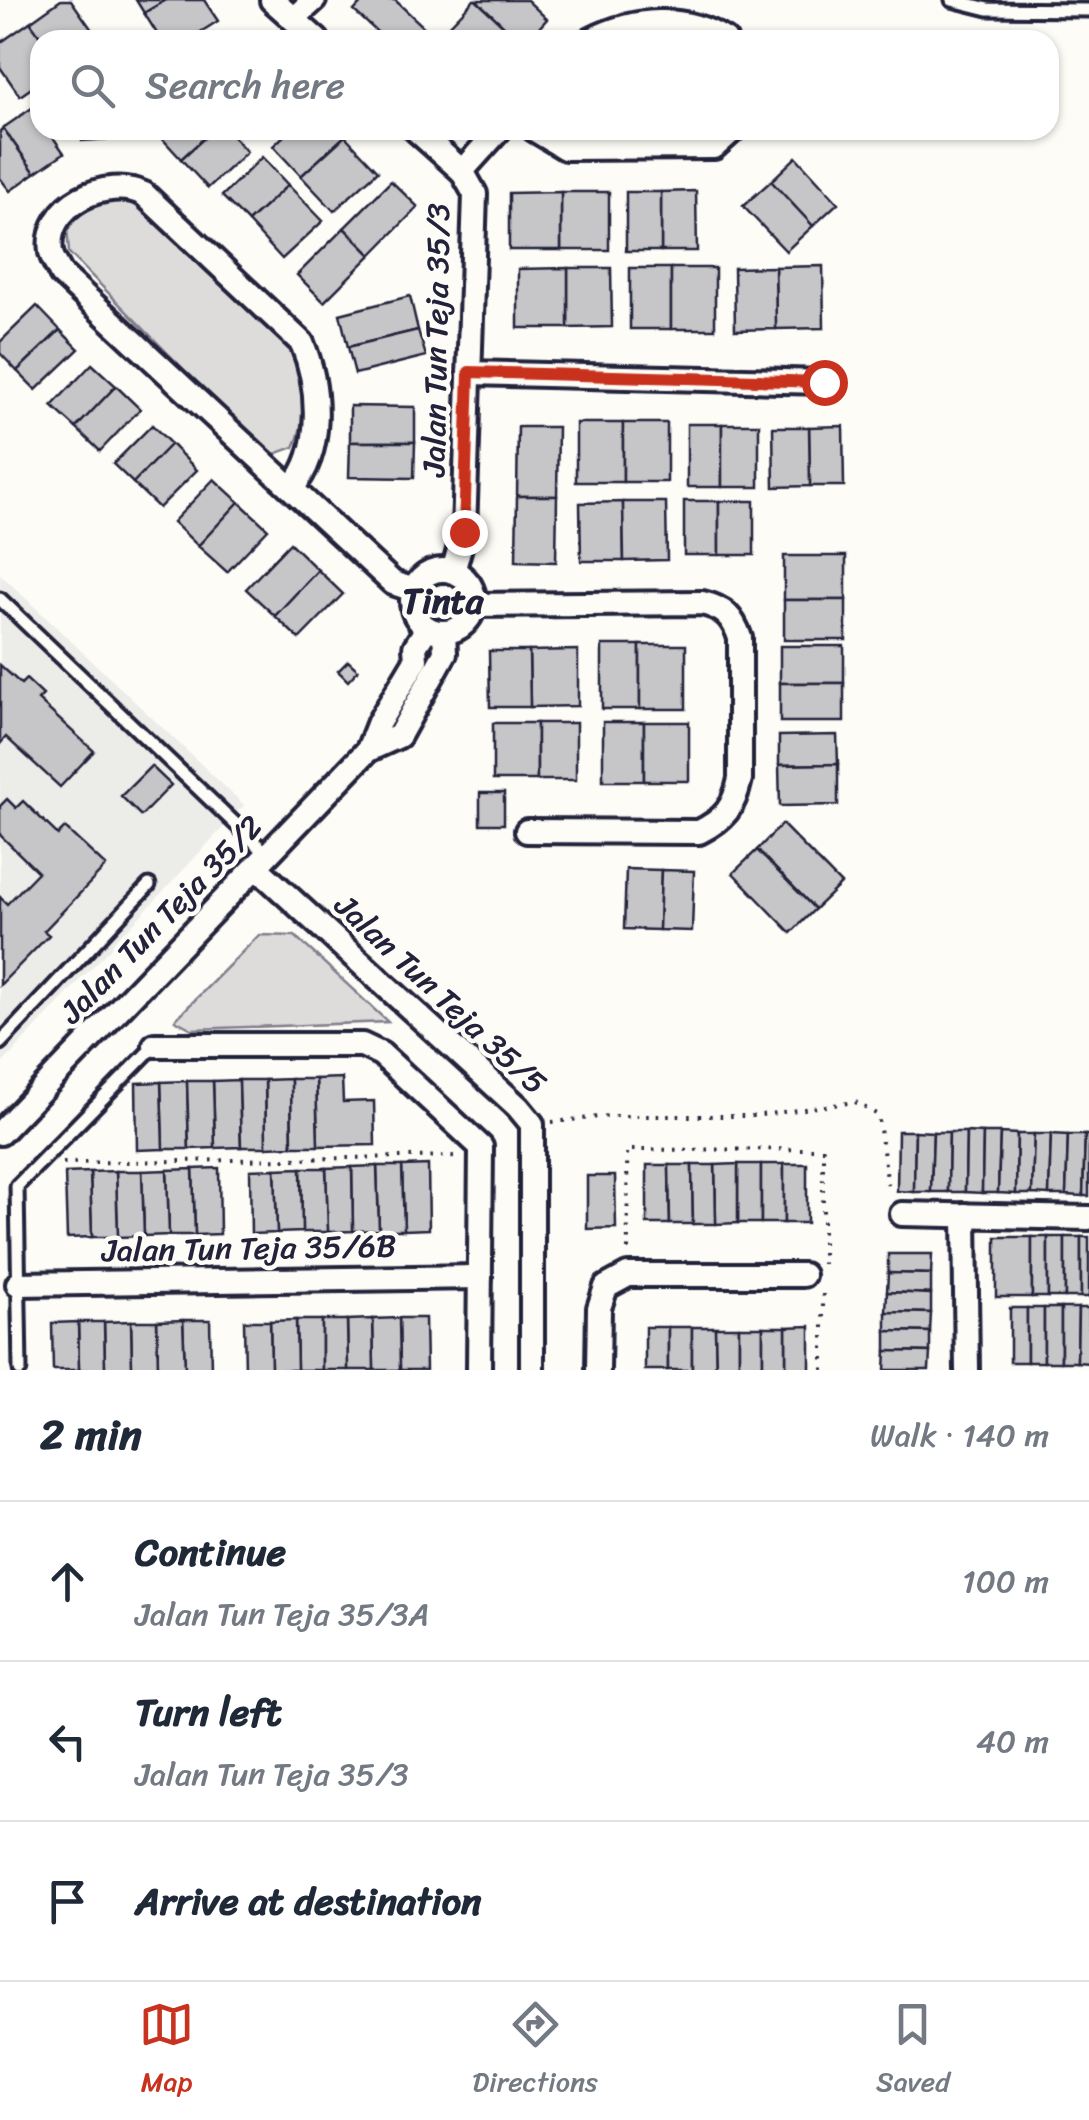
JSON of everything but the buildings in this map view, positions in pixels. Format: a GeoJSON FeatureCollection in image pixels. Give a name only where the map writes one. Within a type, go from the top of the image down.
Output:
{"type":"FeatureCollection","features":[{"type":"Feature","properties":{"kind":"street"},"geometry":{"type":"LineString","coordinates":[[272,0],[305,30]]}},
{"type":"Feature","properties":{"kind":"street"},"geometry":{"type":"LineString","coordinates":[[293,19],[314,0]]}},
{"type":"Feature","properties":{"kind":"street"},"geometry":{"type":"LineString","coordinates":[[622,30],[641,24],[679,22],[708,30]]}},
{"type":"Feature","properties":{"kind":"street","name":"Jalan Tun Teja 35/3"},"geometry":{"type":"LineString","coordinates":[[427,140],[462,171],[475,194],[464,532],[452,572]]}},
{"type":"Feature","properties":{"kind":"street"},"geometry":{"type":"LineString","coordinates":[[462,171],[490,140]]}},
{"type":"Feature","properties":{"kind":"street"},"geometry":{"type":"LineString","coordinates":[[552,140],[565,148],[584,148],[714,147],[722,140]]}},
{"type":"Feature","properties":{"kind":"street"},"geometry":{"type":"LineString","coordinates":[[292,488],[302,476],[310,450],[316,401],[312,367],[302,343],[144,194],[130,187],[106,187],[84,196],[62,214],[52,233],[51,254],[62,274],[393,583],[414,590]]}},
{"type":"Feature","properties":{"kind":"street"},"geometry":{"type":"LineString","coordinates":[[469,372],[824,382]]}},
{"type":"Feature","properties":{"kind":"street"},"geometry":{"type":"LineString","coordinates":[[432,572],[452,572],[471,588],[474,605],[466,622],[429,636],[412,609],[414,590],[432,572]]}},
{"type":"Feature","properties":{"kind":"street"},"geometry":{"type":"LineString","coordinates":[[474,605],[702,603],[719,607],[727,614],[740,638],[740,779],[735,802],[722,821],[700,832],[527,831]]}},
{"type":"Feature","properties":{"kind":"street","name":"Jalan Tun Teja 35/2"},"geometry":{"type":"LineString","coordinates":[[0,1133],[368,750],[387,708],[429,636],[445,652],[399,736],[368,750]]}},
{"type":"Feature","properties":{"kind":"street","name":"Jalan Tun Teja 35/5"},"geometry":{"type":"LineString","coordinates":[[262,861],[532,1124],[532,1370]]}},
{"type":"Feature","properties":{"kind":"street"},"geometry":{"type":"LineString","coordinates":[[155,1045],[362,1045],[381,1054],[481,1151],[479,1370]]}},
{"type":"Feature","properties":{"kind":"street"},"geometry":{"type":"LineString","coordinates":[[902,1214],[1089,1218]]}},
{"type":"Feature","properties":{"kind":"street"},"geometry":{"type":"LineString","coordinates":[[965,1215],[967,1370]]}},
{"type":"Feature","properties":{"kind":"street"},"geometry":{"type":"LineString","coordinates":[[598,1370],[599,1308],[606,1287],[628,1275],[803,1275]]}},
{"type":"Feature","properties":{"kind":"street","name":"Jalan Tun Teja 35/6B"},"geometry":{"type":"LineString","coordinates":[[18,1284],[480,1277]]}},
{"type":"Feature","properties":{"kind":"lane"},"geometry":{"type":"LineString","coordinates":[[952,0],[988,9],[1089,10]]}},
{"type":"Feature","properties":{"kind":"lane"},"geometry":{"type":"LineString","coordinates":[[0,600],[262,861]]}},
{"type":"Feature","properties":{"kind":"lane"},"geometry":{"type":"LineString","coordinates":[[0,1043],[149,885]]}},
{"type":"Feature","properties":{"kind":"lane"},"geometry":{"type":"LineString","coordinates":[[20,1370],[16,1186],[155,1045]]}},
{"type":"Feature","properties":{"kind":"path"},"geometry":{"type":"LineString","coordinates":[[532,1124],[608,1116],[754,1116],[855,1102],[878,1115],[890,1205],[902,1214]]}},
{"type":"Feature","properties":{"kind":"path"},"geometry":{"type":"LineString","coordinates":[[628,1275],[627,1150],[823,1150],[823,1370]]}},
{"type":"Feature","properties":{"kind":"path"},"geometry":{"type":"LineString","coordinates":[[38,1164],[481,1151]]}},
{"type":"Feature","properties":{"kind":"shaded area"},"geometry":{"type":"Polygon","coordinates":[[[119,200],[133,202],[293,353],[302,400],[301,425],[294,447],[275,454],[262,449],[69,253],[67,227],[90,209],[119,200]]]}},
{"type":"Feature","properties":{"kind":"shaded area"},"geometry":{"type":"Polygon","coordinates":[[[0,574],[244,805],[0,1066],[0,574]]]}},
{"type":"Feature","properties":{"kind":"shaded area"},"geometry":{"type":"Polygon","coordinates":[[[259,935],[295,936],[388,1022],[192,1029],[175,1020],[259,935]]]}},
{"type":"Feature","properties":{"kind":"district","name":"Tinta"},"geometry":{"type":"Point","coordinates":[443,601]}},
{"type":"Feature","properties":{"kind":"route"},"geometry":{"type":"LineString","coordinates":[[464,532],[469,372],[824,382]]}}]}
